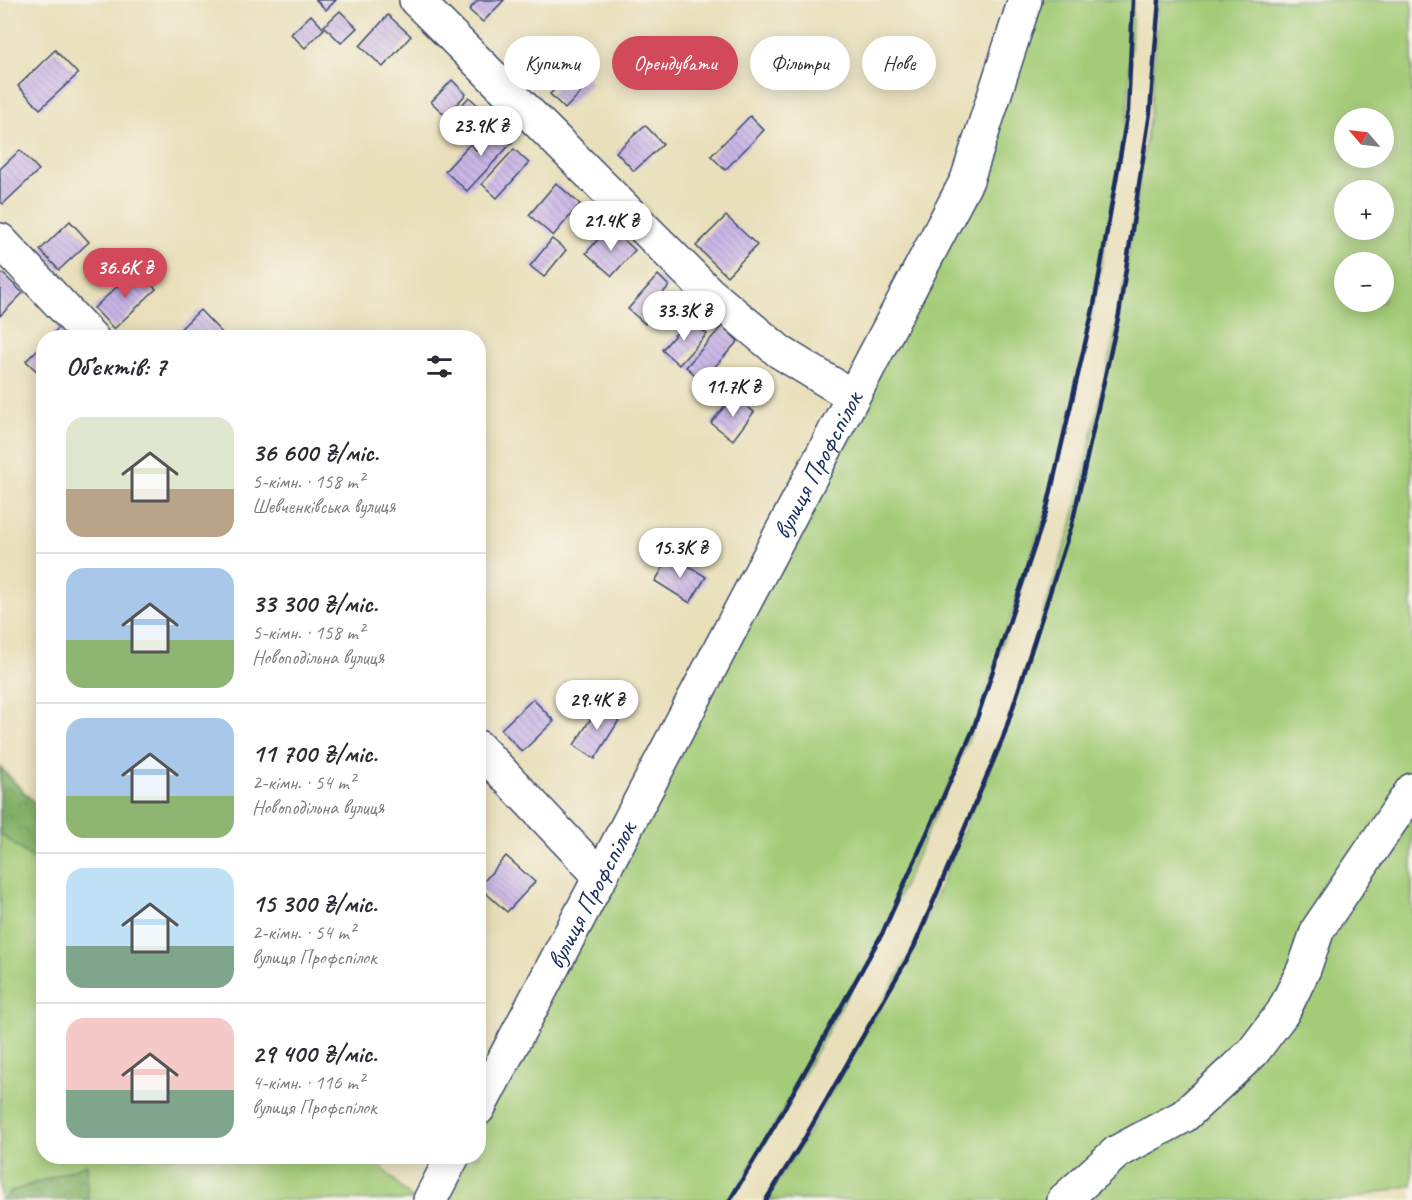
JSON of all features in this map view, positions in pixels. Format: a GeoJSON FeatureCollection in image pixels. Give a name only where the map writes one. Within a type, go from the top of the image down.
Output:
{"type":"FeatureCollection","features":[{"type":"Feature","properties":{"kind":"street"},"geometry":{"type":"LineString","coordinates":[[416,0],[709,293],[780,352],[852,396]]}},
{"type":"Feature","properties":{"kind":"street","name":"вулиця Профспілок"},"geometry":{"type":"LineString","coordinates":[[486,1094],[967,180],[1025,0]]}},
{"type":"Feature","properties":{"kind":"street"},"geometry":{"type":"LineString","coordinates":[[0,240],[84,330]]}},
{"type":"Feature","properties":{"kind":"street"},"geometry":{"type":"LineString","coordinates":[[486,755],[601,877]]}},
{"type":"Feature","properties":{"kind":"street"},"geometry":{"type":"LineString","coordinates":[[1064,1200],[1117,1152],[1184,1116],[1253,1052],[1282,1012],[1304,969],[1318,929],[1412,790]]}},
{"type":"Feature","properties":{"kind":"street"},"geometry":{"type":"LineString","coordinates":[[430,1200],[449,1164]]}},
{"type":"Feature","properties":{"kind":"green space"},"geometry":{"type":"Polygon","coordinates":[[[1025,0],[1133,0],[1128,111],[1094,305],[1046,512],[973,730],[883,932],[730,1200],[430,1200],[449,1164],[486,1164],[486,1096],[967,180],[1025,0]]]}},
{"type":"Feature","properties":{"kind":"green space"},"geometry":{"type":"Polygon","coordinates":[[[1159,0],[1412,0],[1412,1185],[1346,1200],[766,1200],[803,1141],[914,947],[1003,738],[1072,524],[1119,314],[1150,113],[1159,0]]]}},
{"type":"Feature","properties":{"kind":"green space"},"geometry":{"type":"Polygon","coordinates":[[[0,767],[36,805],[36,1164],[379,1164],[413,1200],[0,1200],[0,767]]]}},
{"type":"Feature","properties":{"kind":"green space"},"geometry":{"type":"Polygon","coordinates":[[[0,767],[36,805],[36,861],[0,834],[0,767]]]}},
{"type":"Feature","properties":{"kind":"green space"},"geometry":{"type":"Polygon","coordinates":[[[87,1164],[88,1200],[2,1200],[10,1192],[87,1164]]]}},
{"type":"Feature","properties":{"kind":"building"},"geometry":{"type":"Polygon","coordinates":[[[316,0],[336,0],[326,10],[316,0]]]}},
{"type":"Feature","properties":{"kind":"building"},"geometry":{"type":"Polygon","coordinates":[[[478,0],[504,0],[483,22],[469,10],[478,0]]]}},
{"type":"Feature","properties":{"kind":"building"},"geometry":{"type":"Polygon","coordinates":[[[340,11],[357,28],[341,43],[324,26],[340,11]]]}},
{"type":"Feature","properties":{"kind":"building"},"geometry":{"type":"Polygon","coordinates":[[[311,15],[324,29],[305,48],[291,34],[311,15]]]}},
{"type":"Feature","properties":{"kind":"building"},"geometry":{"type":"Polygon","coordinates":[[[388,15],[411,36],[383,67],[360,46],[388,15]]]}},
{"type":"Feature","properties":{"kind":"building"},"geometry":{"type":"Polygon","coordinates":[[[55,50],[78,74],[40,109],[18,86],[55,50]]]}},
{"type":"Feature","properties":{"kind":"building"},"geometry":{"type":"Polygon","coordinates":[[[452,80],[466,94],[446,116],[431,102],[452,80]]]}},
{"type":"Feature","properties":{"kind":"building"},"geometry":{"type":"Polygon","coordinates":[[[554,90],[583,90],[565,109],[550,94],[554,90]]]}},
{"type":"Feature","properties":{"kind":"building"},"geometry":{"type":"Polygon","coordinates":[[[469,97],[484,111],[465,132],[450,118],[469,97]]]}},
{"type":"Feature","properties":{"kind":"building"},"geometry":{"type":"Polygon","coordinates":[[[750,116],[764,130],[725,170],[711,156],[750,116]]]}},
{"type":"Feature","properties":{"kind":"building"},"geometry":{"type":"Polygon","coordinates":[[[503,122],[518,136],[467,191],[445,171],[470,144],[477,151],[503,122]]]}},
{"type":"Feature","properties":{"kind":"building"},"geometry":{"type":"Polygon","coordinates":[[[645,125],[663,144],[634,171],[616,152],[645,125]]]}},
{"type":"Feature","properties":{"kind":"building"},"geometry":{"type":"Polygon","coordinates":[[[514,149],[529,163],[497,198],[482,184],[514,149]]]}},
{"type":"Feature","properties":{"kind":"building"},"geometry":{"type":"Polygon","coordinates":[[[20,150],[39,170],[3,204],[0,201],[0,169],[20,150]]]}},
{"type":"Feature","properties":{"kind":"building"},"geometry":{"type":"Polygon","coordinates":[[[556,183],[580,204],[553,236],[529,215],[556,183]]]}},
{"type":"Feature","properties":{"kind":"building"},"geometry":{"type":"Polygon","coordinates":[[[726,216],[757,245],[727,276],[696,246],[726,216]]]}},
{"type":"Feature","properties":{"kind":"building"},"geometry":{"type":"Polygon","coordinates":[[[70,221],[89,242],[59,270],[40,250],[70,221]]]}},
{"type":"Feature","properties":{"kind":"building"},"geometry":{"type":"Polygon","coordinates":[[[609,227],[635,250],[612,276],[586,253],[609,227]]]}},
{"type":"Feature","properties":{"kind":"building"},"geometry":{"type":"Polygon","coordinates":[[[552,239],[566,250],[544,277],[530,266],[552,239]]]}},
{"type":"Feature","properties":{"kind":"building"},"geometry":{"type":"Polygon","coordinates":[[[136,269],[156,289],[114,329],[94,308],[136,269]]]}},
{"type":"Feature","properties":{"kind":"building"},"geometry":{"type":"Polygon","coordinates":[[[2,273],[23,293],[0,316],[0,276],[2,273]]]}},
{"type":"Feature","properties":{"kind":"building"},"geometry":{"type":"Polygon","coordinates":[[[658,275],[669,286],[653,304],[658,308],[645,324],[628,309],[658,275]]]}},
{"type":"Feature","properties":{"kind":"building"},"geometry":{"type":"Polygon","coordinates":[[[200,310],[219,330],[179,330],[200,310]]]}},
{"type":"Feature","properties":{"kind":"building"},"geometry":{"type":"Polygon","coordinates":[[[689,319],[707,334],[679,365],[662,350],[689,319]]]}},
{"type":"Feature","properties":{"kind":"building"},"geometry":{"type":"Polygon","coordinates":[[[722,326],[738,341],[702,381],[686,367],[722,326]]]}},
{"type":"Feature","properties":{"kind":"building"},"geometry":{"type":"Polygon","coordinates":[[[36,351],[36,370],[26,361],[36,351]]]}},
{"type":"Feature","properties":{"kind":"building"},"geometry":{"type":"Polygon","coordinates":[[[733,396],[754,412],[733,440],[711,423],[733,396]]]}},
{"type":"Feature","properties":{"kind":"building"},"geometry":{"type":"Polygon","coordinates":[[[671,555],[706,577],[690,603],[655,581],[671,555]]]}},
{"type":"Feature","properties":{"kind":"building"},"geometry":{"type":"Polygon","coordinates":[[[533,699],[554,721],[522,752],[501,729],[533,699]]]}},
{"type":"Feature","properties":{"kind":"building"},"geometry":{"type":"Polygon","coordinates":[[[600,704],[621,717],[595,759],[574,745],[600,704]]]}},
{"type":"Feature","properties":{"kind":"building"},"geometry":{"type":"Polygon","coordinates":[[[506,856],[535,882],[507,912],[486,893],[486,879],[506,856]]]}},
{"type":"Feature","properties":{"kind":"railway"},"geometry":{"type":"LineString","coordinates":[[730,1200],[883,932],[973,730],[1046,512],[1094,305],[1128,111],[1133,0]]}},
{"type":"Feature","properties":{"kind":"railway"},"geometry":{"type":"LineString","coordinates":[[766,1200],[803,1141],[914,947],[1003,738],[1072,524],[1119,314],[1150,113],[1159,0]]}}]}
